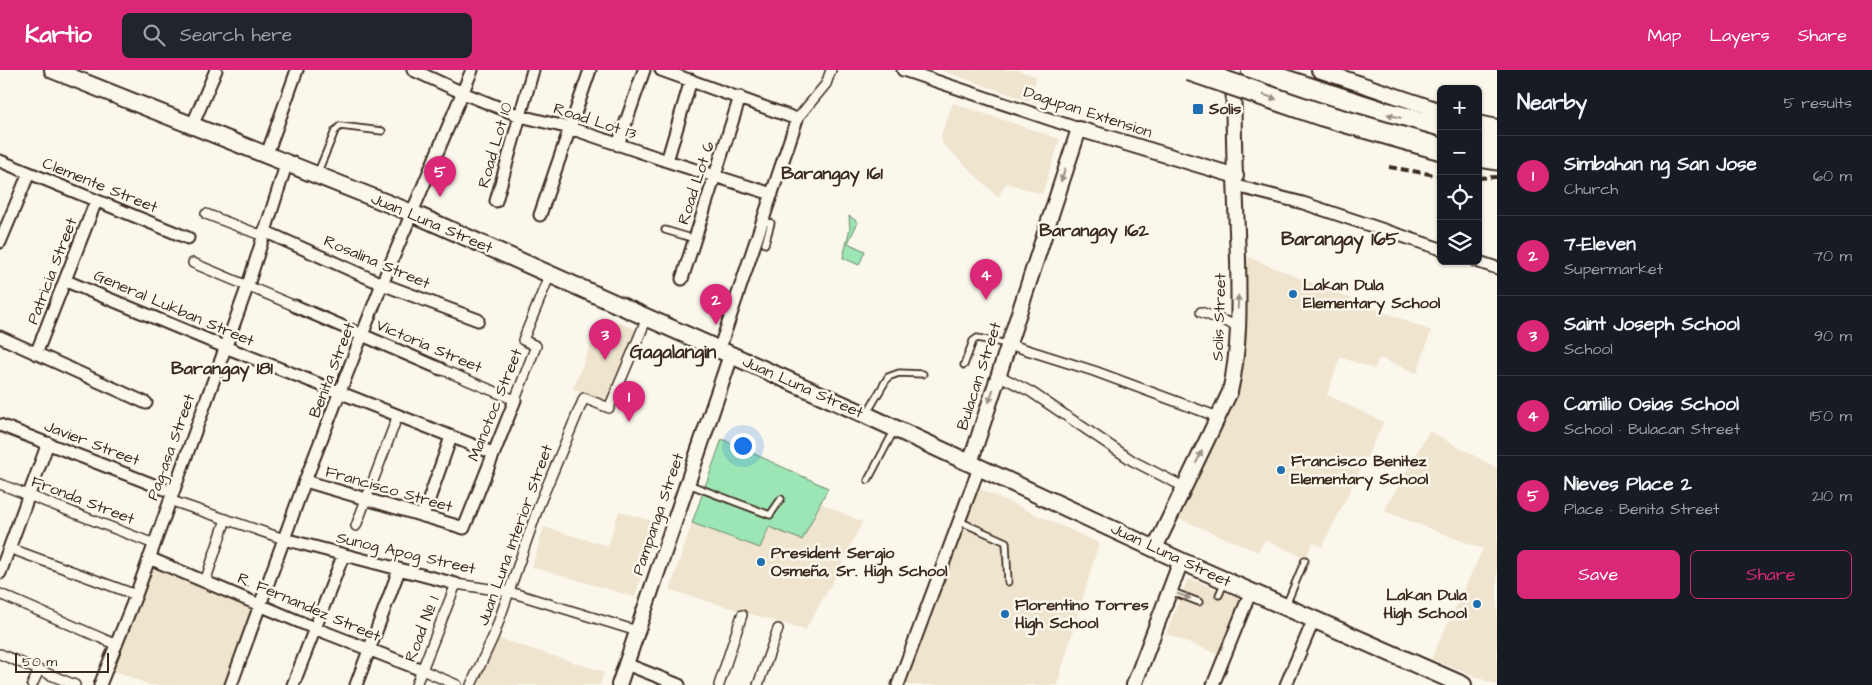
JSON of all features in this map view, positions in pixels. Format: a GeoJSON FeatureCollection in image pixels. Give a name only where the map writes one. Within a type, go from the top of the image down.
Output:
{"type":"FeatureCollection","features":[{"type":"Feature","properties":{"kind":"highway"},"geometry":{"type":"LineString","coordinates":[[1190,70],[1322,115],[1437,148]]}},
{"type":"Feature","properties":{"kind":"highway"},"geometry":{"type":"LineString","coordinates":[[1252,70],[1363,107],[1437,127]]}},
{"type":"Feature","properties":{"kind":"highway"},"geometry":{"type":"LineString","coordinates":[[1482,136],[1497,138]]}},
{"type":"Feature","properties":{"kind":"highway"},"geometry":{"type":"LineString","coordinates":[[1482,157],[1497,159]]}},
{"type":"Feature","properties":{"kind":"main road","name":"Juan Luna Street"},"geometry":{"type":"LineString","coordinates":[[52,70],[288,162],[412,213],[866,415],[1181,561],[1314,619],[1443,681],[1463,685]]}},
{"type":"Feature","properties":{"kind":"street"},"geometry":{"type":"LineString","coordinates":[[192,126],[216,70]]}},
{"type":"Feature","properties":{"kind":"street"},"geometry":{"type":"LineString","coordinates":[[267,154],[297,70]]}},
{"type":"Feature","properties":{"kind":"street","name":"Road Lot 13"},"geometry":{"type":"LineString","coordinates":[[413,70],[520,116],[570,128],[772,194]]}},
{"type":"Feature","properties":{"kind":"street","name":"Benita Street"},"geometry":{"type":"LineString","coordinates":[[232,685],[262,606],[305,481],[342,392],[382,284],[472,70]]}},
{"type":"Feature","properties":{"kind":"street","name":"Road Lot 10"},"geometry":{"type":"LineString","coordinates":[[496,200],[533,70]]}},
{"type":"Feature","properties":{"kind":"street"},"geometry":{"type":"LineString","coordinates":[[540,215],[590,70]]}},
{"type":"Feature","properties":{"kind":"street"},"geometry":{"type":"LineString","coordinates":[[618,145],[644,70]]}},
{"type":"Feature","properties":{"kind":"street"},"geometry":{"type":"LineString","coordinates":[[661,70],[740,97],[796,119]]}},
{"type":"Feature","properties":{"kind":"street","name":"Pampanga Street"},"geometry":{"type":"LineString","coordinates":[[619,685],[687,484],[763,221],[796,119],[826,84],[831,70]]}},
{"type":"Feature","properties":{"kind":"street","name":"Dagupan Extension"},"geometry":{"type":"LineString","coordinates":[[903,70],[1437,248]]}},
{"type":"Feature","properties":{"kind":"street","name":"Solis Street"},"geometry":{"type":"LineString","coordinates":[[1155,548],[1230,392],[1235,370],[1237,326],[1236,181],[1233,115],[1234,70]]}},
{"type":"Feature","properties":{"kind":"street"},"geometry":{"type":"LineString","coordinates":[[1319,70],[1437,111]]}},
{"type":"Feature","properties":{"kind":"street"},"geometry":{"type":"LineString","coordinates":[[667,161],[692,80]]}},
{"type":"Feature","properties":{"kind":"street","name":"Road Lot 6"},"geometry":{"type":"LineString","coordinates":[[682,279],[740,97]]}},
{"type":"Feature","properties":{"kind":"street"},"geometry":{"type":"LineString","coordinates":[[1482,124],[1497,127]]}},
{"type":"Feature","properties":{"kind":"street","name":"Bulacan Street"},"geometry":{"type":"LineString","coordinates":[[898,685],[959,521],[998,374],[1079,129]]}},
{"type":"Feature","properties":{"kind":"street","name":"Clemente Street"},"geometry":{"type":"LineString","coordinates":[[0,161],[188,238]]}},
{"type":"Feature","properties":{"kind":"street","name":"Pag-asa Street"},"geometry":{"type":"LineString","coordinates":[[100,685],[136,595],[248,285],[288,162]]}},
{"type":"Feature","properties":{"kind":"street"},"geometry":{"type":"LineString","coordinates":[[0,242],[29,173]]}},
{"type":"Feature","properties":{"kind":"street","name":"Patricia Street"},"geometry":{"type":"LineString","coordinates":[[36,354],[96,201]]}},
{"type":"Feature","properties":{"kind":"street"},"geometry":{"type":"LineString","coordinates":[[206,214],[264,234]]}},
{"type":"Feature","properties":{"kind":"street","name":"Rosalina Street"},"geometry":{"type":"LineString","coordinates":[[264,234],[382,284],[478,320]]}},
{"type":"Feature","properties":{"kind":"street","name":"Victoria Street"},"geometry":{"type":"LineString","coordinates":[[193,263],[515,400]]}},
{"type":"Feature","properties":{"kind":"street"},"geometry":{"type":"LineString","coordinates":[[1482,263],[1497,268]]}},
{"type":"Feature","properties":{"kind":"street","name":"Manotoc Street"},"geometry":{"type":"LineString","coordinates":[[464,528],[536,346],[523,340],[550,274]]}},
{"type":"Feature","properties":{"kind":"street","name":"General Lukban Street"},"geometry":{"type":"LineString","coordinates":[[66,281],[225,347],[493,453]]}},
{"type":"Feature","properties":{"kind":"street"},"geometry":{"type":"LineString","coordinates":[[1201,312],[1237,326]]}},
{"type":"Feature","properties":{"kind":"street","name":"Juan Luna Interior Street"},"geometry":{"type":"LineString","coordinates":[[471,685],[494,635],[539,506],[584,398],[609,408],[646,318]]}},
{"type":"Feature","properties":{"kind":"street"},"geometry":{"type":"LineString","coordinates":[[0,337],[146,404]]}},
{"type":"Feature","properties":{"kind":"street"},"geometry":{"type":"LineString","coordinates":[[1008,344],[1094,371],[1218,418]]}},
{"type":"Feature","properties":{"kind":"street"},"geometry":{"type":"LineString","coordinates":[[998,374],[1031,392],[1133,461],[1184,488]]}},
{"type":"Feature","properties":{"kind":"street"},"geometry":{"type":"LineString","coordinates":[[356,526],[398,415]]}},
{"type":"Feature","properties":{"kind":"street","name":"Javier Street"},"geometry":{"type":"LineString","coordinates":[[0,425],[171,496]]}},
{"type":"Feature","properties":{"kind":"street"},"geometry":{"type":"LineString","coordinates":[[423,516],[451,437]]}},
{"type":"Feature","properties":{"kind":"street"},"geometry":{"type":"LineString","coordinates":[[0,573],[5,546],[29,495],[48,444]]}},
{"type":"Feature","properties":{"kind":"street","name":"Francisco Street"},"geometry":{"type":"LineString","coordinates":[[305,481],[464,528]]}},
{"type":"Feature","properties":{"kind":"street","name":"Fronda Street"},"geometry":{"type":"LineString","coordinates":[[0,484],[154,544]]}},
{"type":"Feature","properties":{"kind":"street","name":"Sunog Apog Street"},"geometry":{"type":"LineString","coordinates":[[171,496],[226,519],[284,539],[343,556],[456,584],[510,592],[637,631]]}},
{"type":"Feature","properties":{"kind":"street"},"geometry":{"type":"LineString","coordinates":[[205,582],[226,519]]}},
{"type":"Feature","properties":{"kind":"street"},"geometry":{"type":"LineString","coordinates":[[5,546],[136,595]]}},
{"type":"Feature","properties":{"kind":"street"},"geometry":{"type":"LineString","coordinates":[[293,685],[343,556]]}},
{"type":"Feature","properties":{"kind":"street","name":"R. Fernandez Street"},"geometry":{"type":"LineString","coordinates":[[149,558],[314,628],[457,685]]}},
{"type":"Feature","properties":{"kind":"street"},"geometry":{"type":"LineString","coordinates":[[1134,685],[1181,561]]}},
{"type":"Feature","properties":{"kind":"street"},"geometry":{"type":"LineString","coordinates":[[356,685],[399,570]]}},
{"type":"Feature","properties":{"kind":"street","name":"Road № 1"},"geometry":{"type":"LineString","coordinates":[[416,685],[456,584]]}},
{"type":"Feature","properties":{"kind":"street"},"geometry":{"type":"LineString","coordinates":[[1214,685],[1251,591]]}},
{"type":"Feature","properties":{"kind":"street"},"geometry":{"type":"LineString","coordinates":[[0,594],[117,644]]}},
{"type":"Feature","properties":{"kind":"street"},"geometry":{"type":"LineString","coordinates":[[719,685],[742,615]]}},
{"type":"Feature","properties":{"kind":"street"},"geometry":{"type":"LineString","coordinates":[[1286,685],[1314,619]]}},
{"type":"Feature","properties":{"kind":"street"},"geometry":{"type":"LineString","coordinates":[[758,685],[778,629]]}},
{"type":"Feature","properties":{"kind":"street"},"geometry":{"type":"LineString","coordinates":[[0,654],[75,685]]}},
{"type":"Feature","properties":{"kind":"street"},"geometry":{"type":"LineString","coordinates":[[626,664],[679,685]]}},
{"type":"Feature","properties":{"kind":"street"},"geometry":{"type":"LineString","coordinates":[[32,685],[39,670]]}},
{"type":"Feature","properties":{"kind":"lane"},"geometry":{"type":"LineString","coordinates":[[317,174],[335,131],[340,126],[382,131]]}},
{"type":"Feature","properties":{"kind":"lane"},"geometry":{"type":"LineString","coordinates":[[763,221],[771,223],[765,244]]}},
{"type":"Feature","properties":{"kind":"lane"},"geometry":{"type":"LineString","coordinates":[[665,230],[695,240]]}},
{"type":"Feature","properties":{"kind":"lane"},"geometry":{"type":"LineString","coordinates":[[964,365],[975,339],[1008,344]]}},
{"type":"Feature","properties":{"kind":"lane"},"geometry":{"type":"LineString","coordinates":[[866,415],[888,377],[899,373],[923,374]]}},
{"type":"Feature","properties":{"kind":"lane"},"geometry":{"type":"LineString","coordinates":[[868,480],[896,429]]}},
{"type":"Feature","properties":{"kind":"lane"},"geometry":{"type":"LineString","coordinates":[[687,484],[770,515],[782,499]]}},
{"type":"Feature","properties":{"kind":"lane"},"geometry":{"type":"LineString","coordinates":[[959,521],[1006,542],[1008,582]]}},
{"type":"Feature","properties":{"kind":"lane"},"geometry":{"type":"LineString","coordinates":[[1285,606],[1305,560]]}},
{"type":"Feature","properties":{"kind":"lane"},"geometry":{"type":"LineString","coordinates":[[1219,595],[1225,580]]}},
{"type":"Feature","properties":{"kind":"lane"},"geometry":{"type":"LineString","coordinates":[[1170,591],[1199,602]]}},
{"type":"Feature","properties":{"kind":"shaded area"},"geometry":{"type":"Polygon","coordinates":[[[940,70],[1017,70],[1037,77],[1029,101],[940,70]]]}},
{"type":"Feature","properties":{"kind":"shaded area"},"geometry":{"type":"Polygon","coordinates":[[[953,103],[1060,139],[1042,194],[1006,183],[998,197],[942,143],[941,135],[953,103]]]}},
{"type":"Feature","properties":{"kind":"shaded area","name":"Francisco Benitez Elementary School"},"geometry":{"type":"Polygon","coordinates":[[[1248,257],[1431,331],[1417,373],[1379,358],[1374,369],[1340,357],[1327,395],[1384,422],[1322,547],[1313,542],[1306,558],[1265,540],[1258,552],[1178,518],[1237,398],[1242,363],[1248,257]]]}},
{"type":"Feature","properties":{"kind":"shaded area"},"geometry":{"type":"Polygon","coordinates":[[[602,316],[637,330],[608,404],[573,389],[602,316]]]}},
{"type":"Feature","properties":{"kind":"shaded area","name":"Lakan Dula High School"},"geometry":{"type":"Polygon","coordinates":[[[1429,431],[1497,468],[1497,685],[1431,659],[1483,549],[1384,511],[1429,431]]]}},
{"type":"Feature","properties":{"kind":"shaded area","name":"Florentino Torres High School"},"geometry":{"type":"Polygon","coordinates":[[[978,488],[1099,543],[1057,685],[906,685],[978,488]]]}},
{"type":"Feature","properties":{"kind":"shaded area","name":"President Sergio Osmeña, Sr. High School"},"geometry":{"type":"Polygon","coordinates":[[[821,503],[862,522],[836,576],[805,630],[670,590],[692,523],[760,548],[769,527],[802,539],[821,503]]]}},
{"type":"Feature","properties":{"kind":"shaded area"},"geometry":{"type":"Polygon","coordinates":[[[619,511],[658,523],[635,597],[532,567],[544,527],[608,546],[619,511]]]}},
{"type":"Feature","properties":{"kind":"shaded area"},"geometry":{"type":"Polygon","coordinates":[[[154,568],[254,609],[224,685],[150,685],[113,670],[154,568]]]}},
{"type":"Feature","properties":{"kind":"shaded area"},"geometry":{"type":"Polygon","coordinates":[[[1188,578],[1240,598],[1218,654],[1166,634],[1188,578]]]}},
{"type":"Feature","properties":{"kind":"shaded area"},"geometry":{"type":"Polygon","coordinates":[[[494,637],[604,672],[600,685],[472,685],[494,637]]]}},
{"type":"Feature","properties":{"kind":"green space"},"geometry":{"type":"Polygon","coordinates":[[[849,216],[858,222],[848,243],[865,251],[859,265],[843,258],[850,228],[849,216]]]}},
{"type":"Feature","properties":{"kind":"green space"},"geometry":{"type":"Polygon","coordinates":[[[722,439],[828,488],[802,540],[769,527],[760,548],[692,523],[722,439]]]}},
{"type":"Feature","properties":{"kind":"railway"},"geometry":{"type":"LineString","coordinates":[[1389,167],[1437,175]]}},
{"type":"Feature","properties":{"kind":"railway"},"geometry":{"type":"LineString","coordinates":[[1482,178],[1497,177]]}},
{"type":"Feature","properties":{"kind":"place","name":"Solis"},"geometry":{"type":"Point","coordinates":[1198,109]}},
{"type":"Feature","properties":{"kind":"place","name":"Nieves Place 2"},"geometry":{"type":"Point","coordinates":[440,197]}},
{"type":"Feature","properties":{"kind":"place","name":"Lakan Dula Elementary School"},"geometry":{"type":"Point","coordinates":[1293,294]}},
{"type":"Feature","properties":{"kind":"place","name":"Camilio Osias School"},"geometry":{"type":"Point","coordinates":[986,300]}},
{"type":"Feature","properties":{"kind":"place","name":"7-Eleven"},"geometry":{"type":"Point","coordinates":[716,325]}},
{"type":"Feature","properties":{"kind":"place","name":"Saint Joseph School"},"geometry":{"type":"Point","coordinates":[605,360]}},
{"type":"Feature","properties":{"kind":"place","name":"Simbahan ng San Jose"},"geometry":{"type":"Point","coordinates":[629,422]}},
{"type":"Feature","properties":{"kind":"place","name":"Francisco Benitez Elementary School"},"geometry":{"type":"Point","coordinates":[1281,470]}},
{"type":"Feature","properties":{"kind":"place","name":"President Sergio Osmeña, Sr. High School"},"geometry":{"type":"Point","coordinates":[761,562]}},
{"type":"Feature","properties":{"kind":"place","name":"Lakan Dula High School"},"geometry":{"type":"Point","coordinates":[1477,604]}},
{"type":"Feature","properties":{"kind":"place","name":"Florentino Torres High School"},"geometry":{"type":"Point","coordinates":[1005,614]}},
{"type":"Feature","properties":{"kind":"district","name":"Barangay 161"},"geometry":{"type":"Point","coordinates":[832,173]}},
{"type":"Feature","properties":{"kind":"district","name":"Barangay 162"},"geometry":{"type":"Point","coordinates":[1094,230]}},
{"type":"Feature","properties":{"kind":"district","name":"Barangay 165"},"geometry":{"type":"Point","coordinates":[1340,239]}},
{"type":"Feature","properties":{"kind":"district","name":"Gagalangin"},"geometry":{"type":"Point","coordinates":[673,352]}},
{"type":"Feature","properties":{"kind":"district","name":"Barangay 181"},"geometry":{"type":"Point","coordinates":[222,368]}}]}
